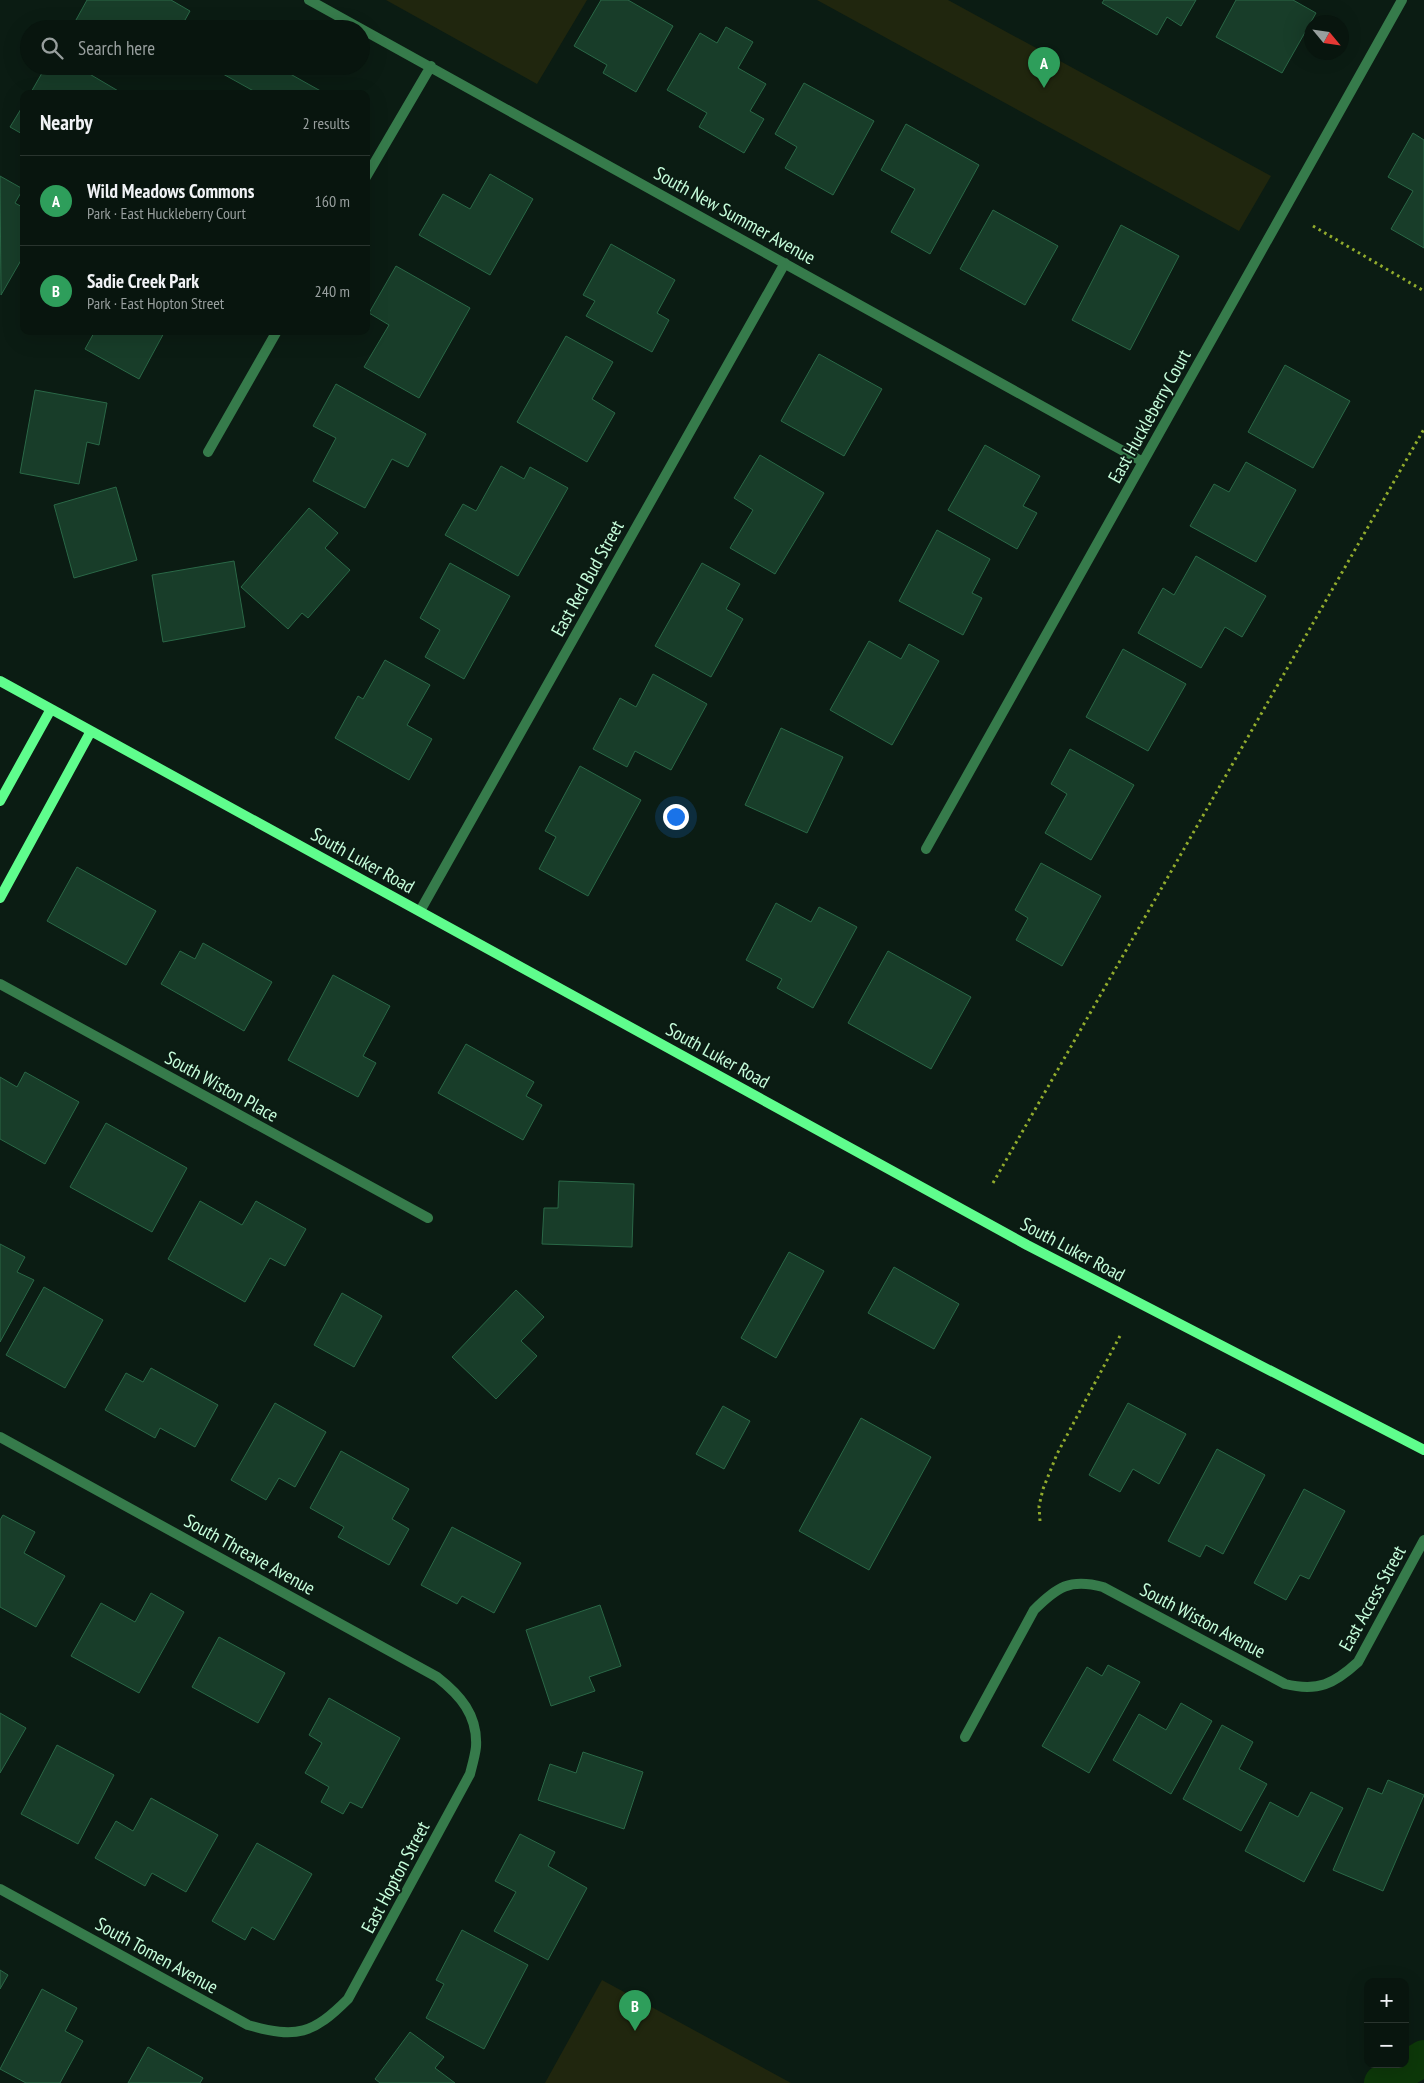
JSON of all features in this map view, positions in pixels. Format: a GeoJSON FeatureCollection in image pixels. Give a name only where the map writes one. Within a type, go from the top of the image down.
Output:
{"type":"FeatureCollection","features":[{"type":"Feature","properties":{"kind":"street","name":"South New Summer Avenue"},"geometry":{"type":"LineString","coordinates":[[309,0],[346,20]]}},
{"type":"Feature","properties":{"kind":"street","name":"East Huckleberry Court"},"geometry":{"type":"LineString","coordinates":[[926,848],[1402,0]]}},
{"type":"Feature","properties":{"kind":"street","name":"South New Summer Avenue"},"geometry":{"type":"LineString","coordinates":[[370,33],[1143,462]]}},
{"type":"Feature","properties":{"kind":"street"},"geometry":{"type":"LineString","coordinates":[[370,170],[431,66]]}},
{"type":"Feature","properties":{"kind":"street","name":"East Red Bud Street"},"geometry":{"type":"LineString","coordinates":[[420,911],[785,263]]}},
{"type":"Feature","properties":{"kind":"street"},"geometry":{"type":"LineString","coordinates":[[208,452],[275,335]]}},
{"type":"Feature","properties":{"kind":"street","name":"South Luker Road"},"geometry":{"type":"LineString","coordinates":[[0,681],[1027,1245],[1424,1450]]}},
{"type":"Feature","properties":{"kind":"street"},"geometry":{"type":"LineString","coordinates":[[0,800],[51,709]]}},
{"type":"Feature","properties":{"kind":"street"},"geometry":{"type":"LineString","coordinates":[[0,898],[91,731]]}},
{"type":"Feature","properties":{"kind":"street","name":"South Wiston Place"},"geometry":{"type":"LineString","coordinates":[[0,984],[428,1218]]}},
{"type":"Feature","properties":{"kind":"street","name":"South Threave Avenue"},"geometry":{"type":"LineString","coordinates":[[0,1437],[437,1677],[457,1693],[471,1715]]}},
{"type":"Feature","properties":{"kind":"street","name":"East Access Street"},"geometry":{"type":"LineString","coordinates":[[1322,1686],[1342,1677],[1358,1662],[1424,1540]]}},
{"type":"Feature","properties":{"kind":"street","name":"South Wiston Avenue"},"geometry":{"type":"LineString","coordinates":[[965,1737],[1034,1610],[1048,1596],[1067,1584],[1085,1582],[1103,1587],[1285,1684],[1301,1688],[1322,1686]]}},
{"type":"Feature","properties":{"kind":"street","name":"East Hopton Street"},"geometry":{"type":"LineString","coordinates":[[303,2032],[328,2019],[348,1999],[466,1783],[470,1774],[476,1746],[471,1715]]}},
{"type":"Feature","properties":{"kind":"street","name":"South Tomen Avenue"},"geometry":{"type":"LineString","coordinates":[[0,1889],[248,2025],[274,2032],[303,2032]]}},
{"type":"Feature","properties":{"kind":"path"},"geometry":{"type":"LineString","coordinates":[[1313,226],[1424,291]]}},
{"type":"Feature","properties":{"kind":"path"},"geometry":{"type":"LineString","coordinates":[[993,1183],[1424,429]]}},
{"type":"Feature","properties":{"kind":"path"},"geometry":{"type":"LineString","coordinates":[[1040,1521],[1039,1506],[1043,1489],[1057,1454],[1121,1334]]}},
{"type":"Feature","properties":{"kind":"green space"},"geometry":{"type":"Polygon","coordinates":[[[386,0],[587,0],[537,84],[386,0]]]}},
{"type":"Feature","properties":{"kind":"green space"},"geometry":{"type":"Polygon","coordinates":[[[817,0],[948,0],[1271,176],[1239,231],[817,0]]]}},
{"type":"Feature","properties":{"kind":"green space"},"geometry":{"type":"Polygon","coordinates":[[[602,1980],[791,2083],[545,2083],[602,1980]]]}},
{"type":"Feature","properties":{"kind":"building"},"geometry":{"type":"Polygon","coordinates":[[[87,0],[171,0],[190,11],[185,20],[76,20],[87,0]]]}},
{"type":"Feature","properties":{"kind":"building"},"geometry":{"type":"Polygon","coordinates":[[[601,0],[628,0],[673,26],[636,92],[603,73],[607,65],[574,46],[601,0]]]}},
{"type":"Feature","properties":{"kind":"building"},"geometry":{"type":"Polygon","coordinates":[[[1104,0],[1196,0],[1181,26],[1167,17],[1157,35],[1102,3],[1104,0]]]}},
{"type":"Feature","properties":{"kind":"building"},"geometry":{"type":"Polygon","coordinates":[[[1236,0],[1293,0],[1316,13],[1315,15],[1304,15],[1304,34],[1282,73],[1216,37],[1236,0]]]}},
{"type":"Feature","properties":{"kind":"building"},"geometry":{"type":"Polygon","coordinates":[[[726,27],[753,42],[738,68],[766,84],[750,111],[764,119],[744,153],[699,127],[707,113],[667,90],[700,33],[717,43],[726,27]]]}},
{"type":"Feature","properties":{"kind":"building"},"geometry":{"type":"Polygon","coordinates":[[[41,75],[91,75],[117,90],[32,90],[41,75]]]}},
{"type":"Feature","properties":{"kind":"building"},"geometry":{"type":"Polygon","coordinates":[[[225,75],[292,75],[319,90],[252,90],[225,75]]]}},
{"type":"Feature","properties":{"kind":"building"},"geometry":{"type":"Polygon","coordinates":[[[804,83],[874,121],[833,195],[785,168],[797,147],[775,134],[804,83]]]}},
{"type":"Feature","properties":{"kind":"building"},"geometry":{"type":"Polygon","coordinates":[[[20,111],[20,133],[10,127],[20,111]]]}},
{"type":"Feature","properties":{"kind":"building"},"geometry":{"type":"Polygon","coordinates":[[[906,124],[979,165],[930,254],[891,232],[915,189],[881,170],[906,124]]]}},
{"type":"Feature","properties":{"kind":"building"},"geometry":{"type":"Polygon","coordinates":[[[1413,133],[1424,140],[1424,248],[1391,229],[1413,191],[1388,177],[1413,133]]]}},
{"type":"Feature","properties":{"kind":"building"},"geometry":{"type":"Polygon","coordinates":[[[490,174],[533,199],[490,275],[419,235],[443,194],[470,209],[490,174]]]}},
{"type":"Feature","properties":{"kind":"building"},"geometry":{"type":"Polygon","coordinates":[[[0,176],[20,187],[20,194],[15,203],[20,206],[20,262],[1,295],[0,176]]]}},
{"type":"Feature","properties":{"kind":"building"},"geometry":{"type":"Polygon","coordinates":[[[993,210],[1058,246],[1025,305],[960,269],[993,210]]]}},
{"type":"Feature","properties":{"kind":"building"},"geometry":{"type":"Polygon","coordinates":[[[1121,225],[1179,256],[1130,350],[1072,320],[1121,225]]]}},
{"type":"Feature","properties":{"kind":"building"},"geometry":{"type":"Polygon","coordinates":[[[611,244],[675,280],[657,313],[669,320],[652,352],[586,316],[595,301],[583,295],[611,244]]]}},
{"type":"Feature","properties":{"kind":"building"},"geometry":{"type":"Polygon","coordinates":[[[396,266],[470,308],[419,398],[364,367],[389,325],[370,314],[396,266]]]}},
{"type":"Feature","properties":{"kind":"building"},"geometry":{"type":"Polygon","coordinates":[[[93,335],[163,335],[139,379],[85,349],[93,335]]]}},
{"type":"Feature","properties":{"kind":"building"},"geometry":{"type":"Polygon","coordinates":[[[566,336],[613,362],[592,399],[615,413],[587,462],[517,422],[566,336]]]}},
{"type":"Feature","properties":{"kind":"building"},"geometry":{"type":"Polygon","coordinates":[[[819,354],[882,389],[844,456],[781,421],[819,354]]]}},
{"type":"Feature","properties":{"kind":"building"},"geometry":{"type":"Polygon","coordinates":[[[1285,365],[1350,401],[1313,468],[1248,432],[1285,365]]]}},
{"type":"Feature","properties":{"kind":"building"},"geometry":{"type":"Polygon","coordinates":[[[336,384],[426,434],[408,467],[392,459],[365,508],[313,481],[336,438],[313,426],[336,384]]]}},
{"type":"Feature","properties":{"kind":"building"},"geometry":{"type":"Polygon","coordinates":[[[35,390],[107,403],[99,445],[87,442],[79,484],[20,473],[35,390]]]}},
{"type":"Feature","properties":{"kind":"building"},"geometry":{"type":"Polygon","coordinates":[[[985,445],[1040,476],[1023,506],[1037,513],[1017,549],[948,510],[985,445]]]}},
{"type":"Feature","properties":{"kind":"building"},"geometry":{"type":"Polygon","coordinates":[[[760,455],[824,493],[775,574],[730,548],[753,510],[734,498],[760,455]]]}},
{"type":"Feature","properties":{"kind":"building"},"geometry":{"type":"Polygon","coordinates":[[[1246,462],[1296,490],[1256,562],[1190,526],[1214,484],[1229,492],[1246,462]]]}},
{"type":"Feature","properties":{"kind":"building"},"geometry":{"type":"Polygon","coordinates":[[[501,466],[524,479],[530,467],[568,488],[518,576],[445,535],[463,504],[476,511],[501,466]]]}},
{"type":"Feature","properties":{"kind":"building"},"geometry":{"type":"Polygon","coordinates":[[[116,487],[137,560],[74,578],[54,505],[116,487]]]}},
{"type":"Feature","properties":{"kind":"building"},"geometry":{"type":"Polygon","coordinates":[[[309,508],[338,533],[325,548],[350,570],[308,618],[302,613],[288,629],[241,587],[309,508]]]}},
{"type":"Feature","properties":{"kind":"building"},"geometry":{"type":"Polygon","coordinates":[[[937,530],[990,559],[972,593],[982,598],[963,635],[899,601],[937,530]]]}},
{"type":"Feature","properties":{"kind":"building"},"geometry":{"type":"Polygon","coordinates":[[[1196,556],[1266,596],[1242,637],[1225,627],[1201,668],[1138,633],[1163,588],[1174,595],[1196,556]]]}},
{"type":"Feature","properties":{"kind":"building"},"geometry":{"type":"Polygon","coordinates":[[[234,561],[245,627],[163,642],[152,575],[234,561]]]}},
{"type":"Feature","properties":{"kind":"building"},"geometry":{"type":"Polygon","coordinates":[[[450,563],[510,596],[464,679],[425,657],[440,630],[420,618],[450,563]]]}},
{"type":"Feature","properties":{"kind":"building"},"geometry":{"type":"Polygon","coordinates":[[[702,563],[740,584],[726,609],[743,619],[711,677],[655,646],[702,563]]]}},
{"type":"Feature","properties":{"kind":"building"},"geometry":{"type":"Polygon","coordinates":[[[869,641],[901,659],[909,644],[939,661],[892,745],[830,710],[869,641]]]}},
{"type":"Feature","properties":{"kind":"building"},"geometry":{"type":"Polygon","coordinates":[[[1123,649],[1186,684],[1148,751],[1086,717],[1123,649]]]}},
{"type":"Feature","properties":{"kind":"building"},"geometry":{"type":"Polygon","coordinates":[[[385,660],[430,685],[407,725],[432,739],[409,780],[335,738],[358,696],[363,699],[385,660]]]}},
{"type":"Feature","properties":{"kind":"building"},"geometry":{"type":"Polygon","coordinates":[[[653,674],[707,704],[671,770],[635,751],[627,767],[593,749],[620,698],[636,707],[653,674]]]}},
{"type":"Feature","properties":{"kind":"building"},"geometry":{"type":"Polygon","coordinates":[[[781,728],[843,757],[807,833],[745,805],[781,728]]]}},
{"type":"Feature","properties":{"kind":"building"},"geometry":{"type":"Polygon","coordinates":[[[1070,749],[1134,785],[1091,860],[1045,833],[1067,794],[1051,784],[1070,749]]]}},
{"type":"Feature","properties":{"kind":"building"},"geometry":{"type":"Polygon","coordinates":[[[580,766],[641,800],[588,896],[539,869],[556,837],[545,831],[580,766]]]}},
{"type":"Feature","properties":{"kind":"building"},"geometry":{"type":"Polygon","coordinates":[[[1041,863],[1101,896],[1062,966],[1016,940],[1028,918],[1015,910],[1041,863]]]}},
{"type":"Feature","properties":{"kind":"building"},"geometry":{"type":"Polygon","coordinates":[[[77,867],[156,911],[126,965],[47,921],[77,867]]]}},
{"type":"Feature","properties":{"kind":"building"},"geometry":{"type":"Polygon","coordinates":[[[776,903],[811,922],[819,907],[857,927],[813,1008],[777,988],[782,979],[746,960],[776,903]]]}},
{"type":"Feature","properties":{"kind":"building"},"geometry":{"type":"Polygon","coordinates":[[[203,943],[272,982],[244,1031],[161,984],[180,951],[195,959],[203,943]]]}},
{"type":"Feature","properties":{"kind":"building"},"geometry":{"type":"Polygon","coordinates":[[[888,951],[971,997],[931,1069],[848,1023],[888,951]]]}},
{"type":"Feature","properties":{"kind":"building"},"geometry":{"type":"Polygon","coordinates":[[[333,975],[390,1006],[363,1056],[376,1063],[358,1097],[288,1060],[333,975]]]}},
{"type":"Feature","properties":{"kind":"building"},"geometry":{"type":"Polygon","coordinates":[[[466,1044],[534,1082],[526,1096],[542,1105],[523,1140],[438,1093],[466,1044]]]}},
{"type":"Feature","properties":{"kind":"building"},"geometry":{"type":"Polygon","coordinates":[[[25,1072],[79,1102],[45,1164],[0,1139],[0,1077],[17,1087],[25,1072]]]}},
{"type":"Feature","properties":{"kind":"building"},"geometry":{"type":"Polygon","coordinates":[[[106,1123],[187,1168],[152,1232],[70,1187],[106,1123]]]}},
{"type":"Feature","properties":{"kind":"building"},"geometry":{"type":"Polygon","coordinates":[[[559,1181],[634,1184],[632,1247],[542,1244],[544,1208],[558,1208],[559,1181]]]}},
{"type":"Feature","properties":{"kind":"building"},"geometry":{"type":"Polygon","coordinates":[[[200,1201],[242,1225],[256,1201],[306,1229],[285,1266],[270,1258],[245,1302],[168,1259],[200,1201]]]}},
{"type":"Feature","properties":{"kind":"building"},"geometry":{"type":"Polygon","coordinates":[[[0,1244],[25,1257],[17,1272],[34,1280],[0,1342],[0,1244]]]}},
{"type":"Feature","properties":{"kind":"building"},"geometry":{"type":"Polygon","coordinates":[[[789,1252],[824,1271],[776,1358],[741,1338],[789,1252]]]}},
{"type":"Feature","properties":{"kind":"building"},"geometry":{"type":"Polygon","coordinates":[[[894,1267],[959,1304],[934,1349],[868,1313],[894,1267]]]}},
{"type":"Feature","properties":{"kind":"building"},"geometry":{"type":"Polygon","coordinates":[[[44,1287],[103,1320],[65,1388],[6,1355],[44,1287]]]}},
{"type":"Feature","properties":{"kind":"building"},"geometry":{"type":"Polygon","coordinates":[[[516,1290],[544,1317],[521,1341],[537,1356],[496,1399],[452,1357],[516,1290]]]}},
{"type":"Feature","properties":{"kind":"building"},"geometry":{"type":"Polygon","coordinates":[[[342,1293],[382,1316],[354,1367],[314,1345],[342,1293]]]}},
{"type":"Feature","properties":{"kind":"building"},"geometry":{"type":"Polygon","coordinates":[[[151,1368],[218,1405],[195,1447],[160,1428],[155,1438],[105,1410],[126,1373],[143,1382],[151,1368]]]}},
{"type":"Feature","properties":{"kind":"building"},"geometry":{"type":"Polygon","coordinates":[[[275,1403],[326,1432],[295,1487],[279,1478],[266,1500],[231,1480],[275,1403]]]}},
{"type":"Feature","properties":{"kind":"building"},"geometry":{"type":"Polygon","coordinates":[[[1128,1403],[1186,1434],[1159,1484],[1133,1469],[1120,1492],[1089,1475],[1128,1403]]]}},
{"type":"Feature","properties":{"kind":"building"},"geometry":{"type":"Polygon","coordinates":[[[723,1406],[750,1421],[724,1469],[696,1454],[723,1406]]]}},
{"type":"Feature","properties":{"kind":"building"},"geometry":{"type":"Polygon","coordinates":[[[861,1418],[931,1457],[869,1570],[799,1531],[861,1418]]]}},
{"type":"Feature","properties":{"kind":"building"},"geometry":{"type":"Polygon","coordinates":[[[1217,1449],[1265,1475],[1223,1554],[1206,1545],[1200,1557],[1168,1541],[1217,1449]]]}},
{"type":"Feature","properties":{"kind":"building"},"geometry":{"type":"Polygon","coordinates":[[[341,1451],[409,1489],[392,1519],[409,1529],[389,1565],[338,1537],[344,1527],[310,1508],[341,1451]]]}},
{"type":"Feature","properties":{"kind":"building"},"geometry":{"type":"Polygon","coordinates":[[[1304,1489],[1345,1511],[1309,1579],[1300,1575],[1286,1600],[1254,1583],[1304,1489]]]}},
{"type":"Feature","properties":{"kind":"building"},"geometry":{"type":"Polygon","coordinates":[[[3,1515],[35,1532],[24,1553],[65,1576],[36,1627],[0,1607],[0,1520],[3,1515]]]}},
{"type":"Feature","properties":{"kind":"building"},"geometry":{"type":"Polygon","coordinates":[[[452,1527],[521,1563],[494,1613],[462,1596],[457,1604],[421,1585],[452,1527]]]}},
{"type":"Feature","properties":{"kind":"building"},"geometry":{"type":"Polygon","coordinates":[[[151,1593],[184,1612],[139,1693],[71,1656],[101,1603],[135,1622],[151,1593]]]}},
{"type":"Feature","properties":{"kind":"building"},"geometry":{"type":"Polygon","coordinates":[[[600,1605],[621,1666],[589,1677],[595,1691],[551,1706],[526,1630],[600,1605]]]}},
{"type":"Feature","properties":{"kind":"building"},"geometry":{"type":"Polygon","coordinates":[[[219,1637],[285,1673],[258,1723],[192,1687],[219,1637]]]}},
{"type":"Feature","properties":{"kind":"building"},"geometry":{"type":"Polygon","coordinates":[[[1108,1665],[1140,1682],[1089,1773],[1042,1746],[1087,1667],[1102,1676],[1108,1665]]]}},
{"type":"Feature","properties":{"kind":"building"},"geometry":{"type":"Polygon","coordinates":[[[329,1698],[400,1738],[362,1808],[350,1802],[343,1814],[321,1802],[329,1787],[305,1773],[322,1743],[309,1735],[329,1698]]]}},
{"type":"Feature","properties":{"kind":"building"},"geometry":{"type":"Polygon","coordinates":[[[1181,1703],[1212,1721],[1171,1794],[1113,1760],[1139,1714],[1166,1730],[1181,1703]]]}},
{"type":"Feature","properties":{"kind":"building"},"geometry":{"type":"Polygon","coordinates":[[[0,1713],[26,1728],[0,1773],[0,1713]]]}},
{"type":"Feature","properties":{"kind":"building"},"geometry":{"type":"Polygon","coordinates":[[[1222,1725],[1253,1742],[1239,1769],[1267,1784],[1241,1831],[1183,1799],[1222,1725]]]}},
{"type":"Feature","properties":{"kind":"building"},"geometry":{"type":"Polygon","coordinates":[[[57,1745],[114,1775],[78,1844],[21,1814],[57,1745]]]}},
{"type":"Feature","properties":{"kind":"building"},"geometry":{"type":"Polygon","coordinates":[[[583,1752],[643,1772],[624,1829],[538,1800],[550,1764],[576,1773],[583,1752]]]}},
{"type":"Feature","properties":{"kind":"building"},"geometry":{"type":"Polygon","coordinates":[[[1388,1780],[1424,1795],[1383,1891],[1333,1870],[1368,1788],[1382,1794],[1388,1780]]]}},
{"type":"Feature","properties":{"kind":"building"},"geometry":{"type":"Polygon","coordinates":[[[1311,1792],[1343,1808],[1304,1882],[1245,1851],[1270,1802],[1298,1817],[1311,1792]]]}},
{"type":"Feature","properties":{"kind":"building"},"geometry":{"type":"Polygon","coordinates":[[[151,1798],[218,1835],[186,1892],[152,1873],[145,1886],[95,1858],[116,1821],[133,1831],[151,1798]]]}},
{"type":"Feature","properties":{"kind":"building"},"geometry":{"type":"Polygon","coordinates":[[[520,1834],[555,1852],[548,1866],[587,1888],[548,1960],[494,1931],[516,1892],[495,1881],[520,1834]]]}},
{"type":"Feature","properties":{"kind":"building"},"geometry":{"type":"Polygon","coordinates":[[[257,1843],[312,1874],[274,1940],[252,1927],[245,1940],[212,1921],[257,1843]]]}},
{"type":"Feature","properties":{"kind":"building"},"geometry":{"type":"Polygon","coordinates":[[[462,1930],[528,1965],[484,2049],[426,2018],[444,1984],[436,1980],[462,1930]]]}},
{"type":"Feature","properties":{"kind":"building"},"geometry":{"type":"Polygon","coordinates":[[[0,1970],[8,1975],[0,1989],[0,1970]]]}},
{"type":"Feature","properties":{"kind":"building"},"geometry":{"type":"Polygon","coordinates":[[[42,1989],[77,2008],[65,2031],[83,2041],[60,2083],[26,2083],[0,2069],[42,1989]]]}},
{"type":"Feature","properties":{"kind":"building"},"geometry":{"type":"Polygon","coordinates":[[[410,2032],[444,2057],[435,2068],[455,2083],[380,2083],[375,2079],[410,2032]]]}},
{"type":"Feature","properties":{"kind":"building"},"geometry":{"type":"Polygon","coordinates":[[[148,2047],[203,2078],[200,2083],[128,2083],[148,2047]]]}},
{"type":"Feature","properties":{"kind":"waterway"},"geometry":{"type":"LineString","coordinates":[[1382,2083],[1424,2058]]}},
{"type":"Feature","properties":{"kind":"place","name":"Wild Meadows Commons"},"geometry":{"type":"Point","coordinates":[1044,88]}},
{"type":"Feature","properties":{"kind":"place","name":"Sadie Creek Park"},"geometry":{"type":"Point","coordinates":[635,2031]}}]}
